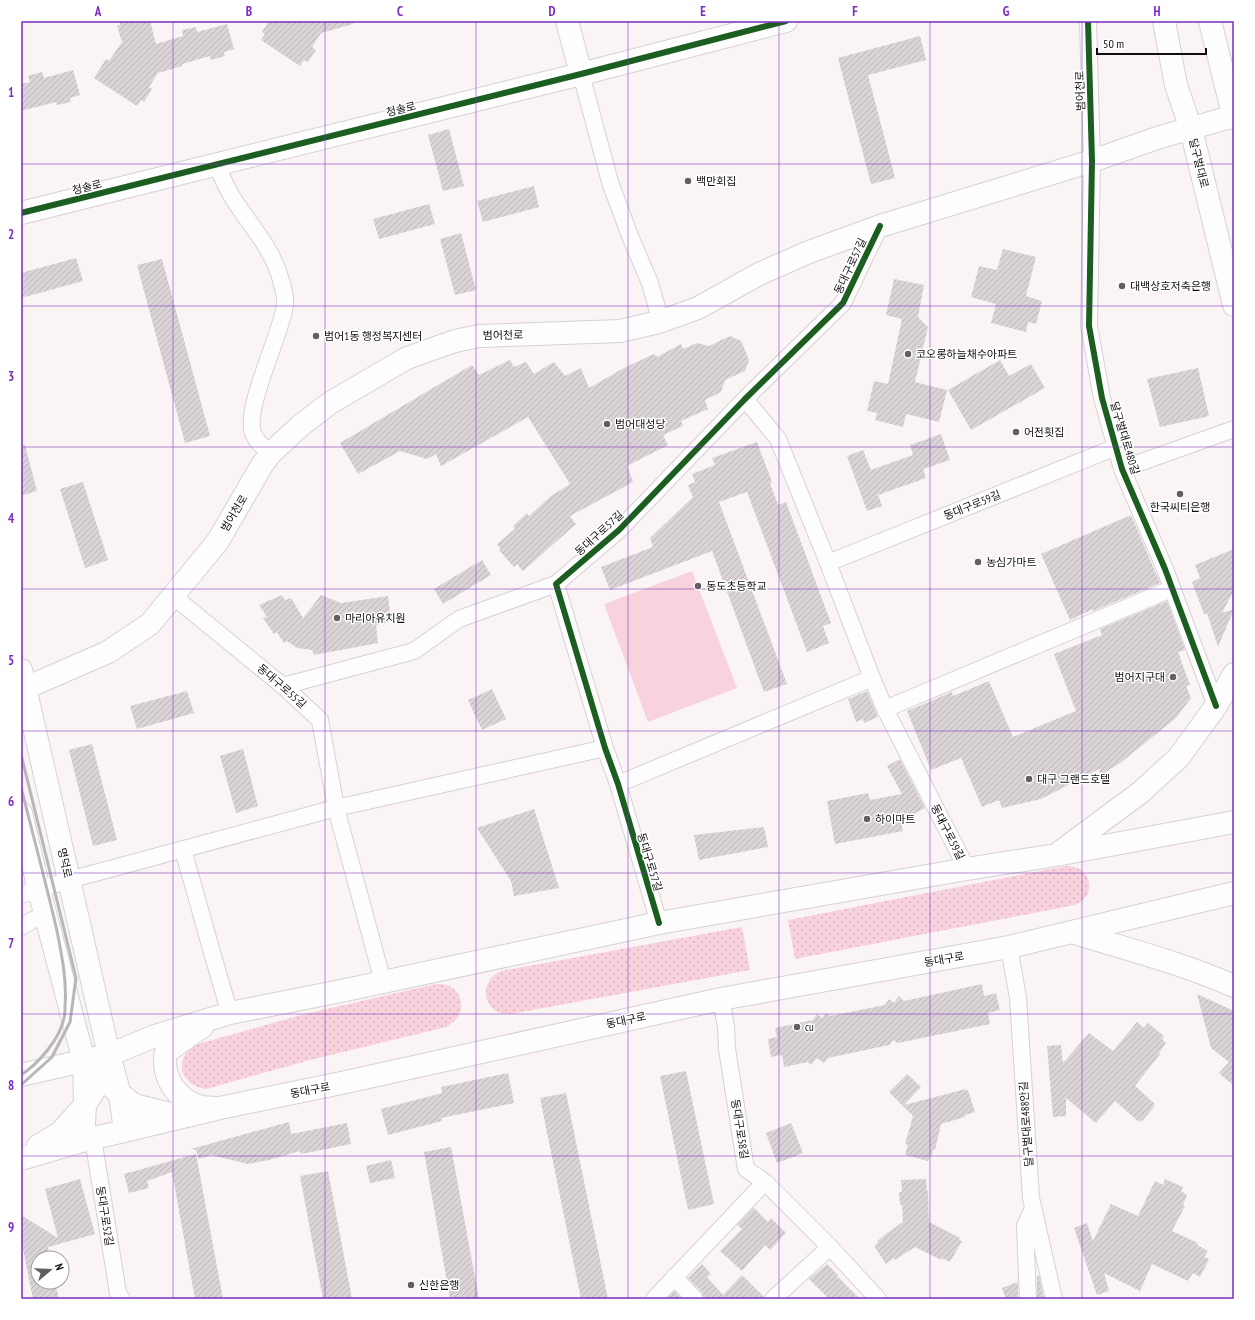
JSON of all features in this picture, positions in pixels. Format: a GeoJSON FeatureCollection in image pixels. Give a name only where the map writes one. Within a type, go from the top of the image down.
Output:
{"type":"FeatureCollection","features":[{"type":"Feature","properties":{"kind":"main road"},"geometry":{"type":"LineString","coordinates":[[567,21],[581,74]]}},
{"type":"Feature","properties":{"kind":"main road","name":"청솔로"},"geometry":{"type":"LineString","coordinates":[[21,214],[581,74],[786,21]]}},
{"type":"Feature","properties":{"kind":"main road","name":"달구벌대로"},"geometry":{"type":"LineString","coordinates":[[1164,21],[1176,85],[1191,129],[1234,305]]}},
{"type":"Feature","properties":{"kind":"main road"},"geometry":{"type":"LineString","coordinates":[[1210,21],[1234,117]]}},
{"type":"Feature","properties":{"kind":"main road","name":"범어천로"},"geometry":{"type":"LineString","coordinates":[[22,683],[113,649],[150,624],[218,541],[262,465],[271,453],[300,426],[330,403],[407,358],[455,341],[479,336],[620,331],[661,322],[698,308],[759,274],[809,252],[880,226],[1092,160],[1157,138],[1234,117]]}},
{"type":"Feature","properties":{"kind":"main road"},"geometry":{"type":"LineString","coordinates":[[1056,855],[1141,792],[1179,757],[1216,706],[1234,674]]}},
{"type":"Feature","properties":{"kind":"main road","name":"명덕로"},"geometry":{"type":"LineString","coordinates":[[22,683],[109,1055],[120,1095],[125,1130]]}},
{"type":"Feature","properties":{"kind":"main road"},"geometry":{"type":"LineString","coordinates":[[21,812],[30,893],[45,912],[84,1061],[85,1105],[88,1139]]}},
{"type":"Feature","properties":{"kind":"main road"},"geometry":{"type":"LineString","coordinates":[[21,1075],[109,1055],[155,1036],[223,1015],[658,923],[1056,855],[1234,822]]}},
{"type":"Feature","properties":{"kind":"main road","name":"동대구로"},"geometry":{"type":"LineString","coordinates":[[21,1159],[88,1139],[220,1108],[346,1082],[721,999],[1009,947],[1234,893]]}},
{"type":"Feature","properties":{"kind":"main road"},"geometry":{"type":"LineString","coordinates":[[1071,932],[1166,961],[1234,986]]}},
{"type":"Feature","properties":{"kind":"main road"},"geometry":{"type":"LineString","coordinates":[[220,1108],[202,1107],[180,1096],[171,1085],[164,1061],[166,1052],[223,1015]]}},
{"type":"Feature","properties":{"kind":"main road"},"geometry":{"type":"LineString","coordinates":[[21,1156],[60,1133],[85,1105],[102,1078],[109,1055]]}},
{"type":"Feature","properties":{"kind":"main road"},"geometry":{"type":"LineString","coordinates":[[84,1061],[120,1095],[134,1105],[181,1117]]}},
{"type":"Feature","properties":{"kind":"street","name":"범어천로"},"geometry":{"type":"LineString","coordinates":[[1088,21],[1092,160]]}},
{"type":"Feature","properties":{"kind":"street"},"geometry":{"type":"LineString","coordinates":[[581,74],[610,182],[630,236],[650,283],[661,322]]}},
{"type":"Feature","properties":{"kind":"street","name":"달구벌대로480길"},"geometry":{"type":"LineString","coordinates":[[1092,160],[1089,326],[1102,398],[1122,468],[1165,569],[1216,706]]}},
{"type":"Feature","properties":{"kind":"street"},"geometry":{"type":"LineString","coordinates":[[217,165],[228,191],[270,252],[279,270],[285,294],[285,305],[253,408],[251,428],[257,441],[271,453]]}},
{"type":"Feature","properties":{"kind":"street","name":"동대구로57길"},"geometry":{"type":"LineString","coordinates":[[282,686],[414,651],[459,619],[556,584],[619,530],[745,399],[843,303],[880,226]]}},
{"type":"Feature","properties":{"kind":"street","name":"동대구로59길"},"geometry":{"type":"LineString","coordinates":[[745,399],[778,439],[885,709],[967,869]]}},
{"type":"Feature","properties":{"kind":"street"},"geometry":{"type":"LineString","coordinates":[[1122,468],[1234,429]]}},
{"type":"Feature","properties":{"kind":"street","name":"동대구로59길"},"geometry":{"type":"LineString","coordinates":[[828,563],[1116,446]]}},
{"type":"Feature","properties":{"kind":"street","name":"동대구로57길"},"geometry":{"type":"LineString","coordinates":[[556,584],[605,748],[618,784],[658,923]]}},
{"type":"Feature","properties":{"kind":"street"},"geometry":{"type":"LineString","coordinates":[[885,709],[1172,589]]}},
{"type":"Feature","properties":{"kind":"street","name":"동대구로55길"},"geometry":{"type":"LineString","coordinates":[[173,596],[282,686],[320,720],[336,808],[383,982]]}},
{"type":"Feature","properties":{"kind":"street"},"geometry":{"type":"LineString","coordinates":[[618,784],[872,678]]}},
{"type":"Feature","properties":{"kind":"street"},"geometry":{"type":"LineString","coordinates":[[30,893],[69,880],[336,808],[605,748]]}},
{"type":"Feature","properties":{"kind":"street"},"geometry":{"type":"LineString","coordinates":[[183,850],[202,913],[214,961],[223,1015]]}},
{"type":"Feature","properties":{"kind":"street"},"geometry":{"type":"LineString","coordinates":[[21,927],[45,912]]}},
{"type":"Feature","properties":{"kind":"street","name":"달구벌대로488안길"},"geometry":{"type":"LineString","coordinates":[[1009,947],[1018,998],[1031,1198],[1054,1299]]}},
{"type":"Feature","properties":{"kind":"street","name":"동대구로58길"},"geometry":{"type":"LineString","coordinates":[[721,999],[726,1027],[727,1049],[746,1169],[765,1182],[830,1247],[876,1298]]}},
{"type":"Feature","properties":{"kind":"street","name":"동대구로52길"},"geometry":{"type":"LineString","coordinates":[[88,1139],[118,1297]]}},
{"type":"Feature","properties":{"kind":"street"},"geometry":{"type":"LineString","coordinates":[[654,1299],[765,1182]]}},
{"type":"Feature","properties":{"kind":"street"},"geometry":{"type":"LineString","coordinates":[[1028,1299],[1025,1226],[1033,1208]]}},
{"type":"Feature","properties":{"kind":"street"},"geometry":{"type":"LineString","coordinates":[[773,1299],[830,1247]]}},
{"type":"Feature","properties":{"kind":"street"},"geometry":{"type":"LineString","coordinates":[[674,1277],[695,1299]]}},
{"type":"Feature","properties":{"kind":"shaded area"},"geometry":{"type":"Polygon","coordinates":[[[692,571],[737,688],[648,722],[604,604],[692,571]]]}},
{"type":"Feature","properties":{"kind":"shaded area"},"geometry":{"type":"Polygon","coordinates":[[[1066,866],[1075,867],[1081,870],[1089,881],[1087,895],[1083,900],[1075,905],[795,959],[788,920],[1066,866]]]}},
{"type":"Feature","properties":{"kind":"shaded area"},"geometry":{"type":"Polygon","coordinates":[[[742,927],[750,970],[511,1014],[502,1013],[495,1010],[489,1004],[486,997],[488,983],[493,976],[501,971],[742,927]]]}},
{"type":"Feature","properties":{"kind":"shaded area"},"geometry":{"type":"Polygon","coordinates":[[[436,984],[453,988],[461,1000],[459,1015],[454,1022],[446,1027],[310,1060],[206,1089],[197,1087],[190,1083],[182,1071],[184,1057],[195,1045],[305,1014],[436,984]]]}},
{"type":"Feature","properties":{"kind":"building"},"geometry":{"type":"Polygon","coordinates":[[[119,21],[150,21],[156,44],[183,36],[182,30],[196,27],[197,32],[227,24],[234,49],[224,52],[225,56],[211,60],[210,56],[158,73],[149,87],[152,89],[144,102],[141,100],[137,106],[94,78],[106,59],[109,61],[122,42],[117,26],[120,25],[119,21]]]}},
{"type":"Feature","properties":{"kind":"building"},"geometry":{"type":"Polygon","coordinates":[[[269,21],[353,21],[353,24],[321,33],[312,47],[316,50],[308,62],[304,60],[300,66],[261,40],[265,34],[262,32],[269,21]]]}},
{"type":"Feature","properties":{"kind":"building"},"geometry":{"type":"Polygon","coordinates":[[[920,36],[926,60],[868,75],[895,178],[871,184],[838,58],[920,36]]]}},
{"type":"Feature","properties":{"kind":"building"},"geometry":{"type":"Polygon","coordinates":[[[73,70],[80,95],[70,98],[71,102],[57,105],[56,102],[21,111],[21,84],[30,82],[28,76],[42,72],[44,78],[73,70]]]}},
{"type":"Feature","properties":{"kind":"building"},"geometry":{"type":"Polygon","coordinates":[[[449,129],[464,186],[443,191],[428,135],[449,129]]]}},
{"type":"Feature","properties":{"kind":"building"},"geometry":{"type":"Polygon","coordinates":[[[534,186],[539,207],[483,222],[477,201],[534,186]]]}},
{"type":"Feature","properties":{"kind":"building"},"geometry":{"type":"Polygon","coordinates":[[[429,204],[435,224],[379,239],[373,219],[429,204]]]}},
{"type":"Feature","properties":{"kind":"building"},"geometry":{"type":"Polygon","coordinates":[[[461,233],[476,290],[455,295],[440,239],[461,233]]]}},
{"type":"Feature","properties":{"kind":"building"},"geometry":{"type":"Polygon","coordinates":[[[1003,249],[1036,257],[1026,296],[1042,301],[1036,324],[1028,322],[1026,332],[991,323],[996,304],[971,297],[979,266],[997,270],[1003,249]]]}},
{"type":"Feature","properties":{"kind":"building"},"geometry":{"type":"Polygon","coordinates":[[[76,258],[83,281],[21,298],[21,273],[76,258]]]}},
{"type":"Feature","properties":{"kind":"building"},"geometry":{"type":"Polygon","coordinates":[[[162,259],[210,436],[185,443],[137,265],[162,259]]]}},
{"type":"Feature","properties":{"kind":"building","name":"코오롱하늘채수아파트"},"geometry":{"type":"Polygon","coordinates":[[[894,279],[924,285],[918,317],[928,327],[915,382],[947,390],[939,422],[906,414],[903,427],[875,420],[877,413],[867,411],[874,381],[888,384],[902,319],[886,315],[894,279]]]}},
{"type":"Feature","properties":{"kind":"building","name":"범어대성당"},"geometry":{"type":"Polygon","coordinates":[[[730,336],[741,341],[749,360],[745,371],[725,380],[721,392],[705,400],[708,409],[681,421],[683,426],[663,435],[668,445],[627,466],[633,482],[570,516],[576,524],[523,571],[517,564],[514,567],[499,550],[501,549],[497,544],[515,529],[513,526],[527,513],[529,516],[551,496],[570,484],[528,417],[441,466],[436,454],[427,459],[400,451],[358,474],[340,443],[472,365],[479,375],[510,360],[514,367],[526,362],[534,374],[554,362],[565,376],[581,368],[589,388],[624,368],[654,354],[657,357],[681,344],[683,349],[697,343],[709,346],[730,336]]]}},
{"type":"Feature","properties":{"kind":"building"},"geometry":{"type":"Polygon","coordinates":[[[1000,360],[1009,376],[1031,364],[1045,388],[971,430],[948,390],[1000,360]]]}},
{"type":"Feature","properties":{"kind":"building"},"geometry":{"type":"Polygon","coordinates":[[[1198,368],[1209,416],[1160,427],[1147,379],[1198,368]]]}},
{"type":"Feature","properties":{"kind":"building"},"geometry":{"type":"Polygon","coordinates":[[[941,434],[950,460],[923,469],[926,478],[878,495],[882,506],[867,511],[847,456],[863,450],[871,470],[913,455],[910,445],[941,434]]]}},
{"type":"Feature","properties":{"kind":"building"},"geometry":{"type":"Polygon","coordinates":[[[757,442],[772,482],[770,483],[778,505],[786,502],[831,623],[823,626],[829,643],[807,652],[747,492],[719,502],[787,684],[764,692],[712,551],[610,590],[601,567],[653,547],[650,538],[693,497],[688,485],[695,482],[692,474],[715,465],[712,458],[757,442]]]}},
{"type":"Feature","properties":{"kind":"building"},"geometry":{"type":"Polygon","coordinates":[[[21,445],[25,445],[37,491],[21,496],[21,445]]]}},
{"type":"Feature","properties":{"kind":"building"},"geometry":{"type":"Polygon","coordinates":[[[83,482],[108,560],[85,568],[60,489],[83,482]]]}},
{"type":"Feature","properties":{"kind":"building"},"geometry":{"type":"Polygon","coordinates":[[[1131,515],[1160,583],[1093,611],[1093,609],[1070,620],[1041,554],[1131,515]]]}},
{"type":"Feature","properties":{"kind":"building"},"geometry":{"type":"Polygon","coordinates":[[[1234,549],[1234,590],[1222,613],[1234,609],[1218,647],[1207,613],[1204,614],[1192,582],[1200,578],[1195,565],[1234,549]]]}},
{"type":"Feature","properties":{"kind":"building"},"geometry":{"type":"Polygon","coordinates":[[[482,560],[491,575],[443,604],[434,589],[482,560]]]}},
{"type":"Feature","properties":{"kind":"building"},"geometry":{"type":"Polygon","coordinates":[[[282,595],[285,600],[291,598],[303,618],[321,595],[341,603],[388,596],[390,612],[386,613],[389,622],[376,625],[378,643],[314,655],[312,650],[297,648],[287,641],[284,643],[277,632],[274,634],[263,618],[267,617],[259,605],[282,595]]]}},
{"type":"Feature","properties":{"kind":"building"},"geometry":{"type":"Polygon","coordinates":[[[1167,601],[1185,650],[1178,652],[1190,685],[1186,686],[1191,698],[1176,718],[1120,763],[1101,775],[1099,769],[1041,799],[1002,808],[999,800],[982,807],[961,758],[931,770],[907,711],[952,692],[953,696],[989,681],[1013,737],[1076,711],[1054,654],[1102,635],[1100,629],[1167,601]]]}},
{"type":"Feature","properties":{"kind":"building"},"geometry":{"type":"Polygon","coordinates":[[[492,689],[506,719],[482,730],[468,700],[492,689]]]}},
{"type":"Feature","properties":{"kind":"building"},"geometry":{"type":"Polygon","coordinates":[[[187,691],[194,713],[137,729],[130,706],[187,691]]]}},
{"type":"Feature","properties":{"kind":"building"},"geometry":{"type":"Polygon","coordinates":[[[867,691],[878,717],[864,723],[863,719],[856,722],[848,699],[867,691]]]}},
{"type":"Feature","properties":{"kind":"building"},"geometry":{"type":"Polygon","coordinates":[[[92,744],[117,840],[93,846],[69,750],[92,744]]]}},
{"type":"Feature","properties":{"kind":"building"},"geometry":{"type":"Polygon","coordinates":[[[243,749],[258,806],[236,813],[220,756],[243,749]]]}},
{"type":"Feature","properties":{"kind":"building"},"geometry":{"type":"Polygon","coordinates":[[[900,759],[925,808],[901,821],[903,831],[835,844],[827,801],[868,793],[870,800],[902,794],[887,766],[900,759]]]}},
{"type":"Feature","properties":{"kind":"building"},"geometry":{"type":"Polygon","coordinates":[[[534,809],[559,888],[514,896],[511,881],[477,828],[534,809]]]}},
{"type":"Feature","properties":{"kind":"building"},"geometry":{"type":"Polygon","coordinates":[[[764,827],[768,847],[699,860],[694,835],[764,827]]]}},
{"type":"Feature","properties":{"kind":"building"},"geometry":{"type":"Polygon","coordinates":[[[982,984],[984,996],[996,993],[1000,1010],[988,1013],[990,1024],[898,1043],[893,1040],[889,1045],[828,1058],[824,1063],[817,1058],[811,1065],[808,1062],[784,1067],[782,1055],[771,1057],[768,1039],[777,1037],[775,1028],[813,1020],[817,1014],[822,1018],[826,1013],[830,1016],[885,1005],[889,999],[894,1003],[899,996],[904,1001],[982,984]]]}},
{"type":"Feature","properties":{"kind":"building"},"geometry":{"type":"Polygon","coordinates":[[[1197,994],[1234,1011],[1234,1086],[1219,1073],[1229,1062],[1211,1048],[1197,994]]]}},
{"type":"Feature","properties":{"kind":"building"},"geometry":{"type":"Polygon","coordinates":[[[1137,1022],[1144,1028],[1148,1023],[1164,1036],[1162,1039],[1166,1043],[1159,1053],[1160,1054],[1135,1086],[1155,1104],[1142,1121],[1141,1120],[1139,1122],[1115,1101],[1096,1123],[1066,1098],[1066,1116],[1053,1117],[1047,1046],[1061,1045],[1063,1063],[1089,1033],[1113,1051],[1137,1022]]]}},
{"type":"Feature","properties":{"kind":"building"},"geometry":{"type":"Polygon","coordinates":[[[686,1071],[714,1204],[688,1210],[660,1076],[686,1071]]]}},
{"type":"Feature","properties":{"kind":"building"},"geometry":{"type":"Polygon","coordinates":[[[508,1073],[514,1103],[441,1118],[442,1121],[388,1135],[381,1109],[442,1093],[441,1087],[508,1073]]]}},
{"type":"Feature","properties":{"kind":"building"},"geometry":{"type":"Polygon","coordinates":[[[907,1074],[921,1087],[904,1105],[966,1089],[966,1091],[968,1090],[975,1112],[965,1115],[965,1117],[941,1124],[935,1150],[933,1149],[932,1156],[930,1156],[928,1161],[905,1155],[908,1145],[905,1144],[913,1116],[889,1092],[907,1074]]]}},
{"type":"Feature","properties":{"kind":"building"},"geometry":{"type":"Polygon","coordinates":[[[566,1093],[608,1299],[581,1299],[540,1098],[566,1093]]]}},
{"type":"Feature","properties":{"kind":"building"},"geometry":{"type":"Polygon","coordinates":[[[289,1122],[291,1134],[347,1123],[351,1144],[301,1154],[300,1151],[269,1160],[248,1164],[211,1155],[199,1159],[196,1150],[191,1149],[289,1122]]]}},
{"type":"Feature","properties":{"kind":"building"},"geometry":{"type":"Polygon","coordinates":[[[791,1123],[803,1153],[777,1163],[766,1133],[791,1123]]]}},
{"type":"Feature","properties":{"kind":"building"},"geometry":{"type":"Polygon","coordinates":[[[451,1147],[479,1299],[450,1299],[424,1152],[451,1147]]]}},
{"type":"Feature","properties":{"kind":"building"},"geometry":{"type":"Polygon","coordinates":[[[196,1154],[223,1299],[195,1299],[172,1172],[147,1181],[149,1188],[129,1193],[124,1174],[196,1154]]]}},
{"type":"Feature","properties":{"kind":"building"},"geometry":{"type":"Polygon","coordinates":[[[391,1160],[395,1178],[370,1183],[366,1166],[391,1160]]]}},
{"type":"Feature","properties":{"kind":"building"},"geometry":{"type":"Polygon","coordinates":[[[328,1171],[352,1299],[323,1299],[300,1176],[328,1171]]]}},
{"type":"Feature","properties":{"kind":"building"},"geometry":{"type":"Polygon","coordinates":[[[80,1179],[95,1234],[48,1247],[49,1250],[30,1250],[30,1284],[21,1239],[21,1215],[58,1238],[45,1189],[80,1179]]]}},
{"type":"Feature","properties":{"kind":"building"},"geometry":{"type":"Polygon","coordinates":[[[926,1179],[929,1222],[960,1238],[959,1240],[962,1241],[950,1262],[942,1258],[941,1260],[915,1247],[886,1264],[874,1246],[883,1236],[903,1222],[902,1205],[900,1205],[899,1192],[902,1192],[901,1180],[926,1179]]]}},
{"type":"Feature","properties":{"kind":"building"},"geometry":{"type":"Polygon","coordinates":[[[1165,1179],[1183,1187],[1181,1191],[1187,1195],[1183,1205],[1185,1206],[1172,1231],[1198,1243],[1197,1245],[1208,1251],[1204,1257],[1209,1259],[1200,1277],[1193,1273],[1188,1281],[1152,1264],[1140,1291],[1104,1273],[1109,1291],[1097,1295],[1074,1228],[1087,1223],[1093,1241],[1111,1204],[1138,1216],[1155,1181],[1163,1185],[1165,1179]]]}},
{"type":"Feature","properties":{"kind":"building"},"geometry":{"type":"Polygon","coordinates":[[[754,1208],[768,1222],[771,1218],[786,1233],[770,1250],[765,1245],[742,1271],[720,1251],[742,1229],[737,1225],[754,1208]]]}},
{"type":"Feature","properties":{"kind":"building"},"geometry":{"type":"Polygon","coordinates":[[[702,1264],[711,1274],[707,1277],[723,1295],[742,1275],[764,1297],[764,1299],[704,1299],[702,1292],[688,1278],[702,1264]]]}},
{"type":"Feature","properties":{"kind":"building"},"geometry":{"type":"Polygon","coordinates":[[[827,1264],[860,1299],[829,1299],[809,1279],[827,1264]]]}},
{"type":"Feature","properties":{"kind":"building"},"geometry":{"type":"Polygon","coordinates":[[[1039,1275],[1044,1299],[1037,1299],[1037,1276],[1039,1275]]]}},
{"type":"Feature","properties":{"kind":"building"},"geometry":{"type":"Polygon","coordinates":[[[1018,1282],[1018,1299],[1006,1299],[1002,1288],[1018,1282]]]}},
{"type":"Feature","properties":{"kind":"building"},"geometry":{"type":"Polygon","coordinates":[[[31,1290],[57,1290],[59,1299],[33,1299],[31,1290]]]}},
{"type":"Feature","properties":{"kind":"building"},"geometry":{"type":"Polygon","coordinates":[[[674,1291],[682,1299],[667,1299],[674,1291]]]}},
{"type":"Feature","properties":{"kind":"railway"},"geometry":{"type":"LineString","coordinates":[[21,754],[76,978],[70,1022],[52,1057],[21,1085]]}},
{"type":"Feature","properties":{"kind":"railway"},"geometry":{"type":"LineString","coordinates":[[21,787],[57,931],[64,968],[65,987],[65,1012],[62,1026],[53,1042],[41,1058],[21,1075]]}},
{"type":"Feature","properties":{"kind":"cycle path"},"geometry":{"type":"LineString","coordinates":[[21,213],[581,74],[786,21]]}},
{"type":"Feature","properties":{"kind":"cycle path"},"geometry":{"type":"LineString","coordinates":[[1088,21],[1092,161],[1089,326],[1102,398],[1122,469],[1165,569],[1216,706]]}},
{"type":"Feature","properties":{"kind":"cycle path"},"geometry":{"type":"LineString","coordinates":[[659,923],[556,584],[619,530],[745,399],[843,303],[880,226]]}},
{"type":"Feature","properties":{"kind":"place","name":"백만회집"},"geometry":{"type":"Point","coordinates":[688,181]}},
{"type":"Feature","properties":{"kind":"place","name":"대백상호저축은행"},"geometry":{"type":"Point","coordinates":[1122,286]}},
{"type":"Feature","properties":{"kind":"place","name":"범어1동 행정복지센터"},"geometry":{"type":"Point","coordinates":[316,336]}},
{"type":"Feature","properties":{"kind":"place","name":"코오롱하늘채수아파트"},"geometry":{"type":"Point","coordinates":[908,354]}},
{"type":"Feature","properties":{"kind":"place","name":"범어대성당"},"geometry":{"type":"Point","coordinates":[607,424]}},
{"type":"Feature","properties":{"kind":"place","name":"어전횟집"},"geometry":{"type":"Point","coordinates":[1016,432]}},
{"type":"Feature","properties":{"kind":"place","name":"한국씨티은행"},"geometry":{"type":"Point","coordinates":[1180,494]}},
{"type":"Feature","properties":{"kind":"place","name":"농심가마트"},"geometry":{"type":"Point","coordinates":[978,562]}},
{"type":"Feature","properties":{"kind":"place","name":"동도초등학교"},"geometry":{"type":"Point","coordinates":[698,586]}},
{"type":"Feature","properties":{"kind":"place","name":"마리아유치원"},"geometry":{"type":"Point","coordinates":[337,618]}},
{"type":"Feature","properties":{"kind":"place","name":"범어지구대"},"geometry":{"type":"Point","coordinates":[1173,677]}},
{"type":"Feature","properties":{"kind":"place","name":"대구 그랜드호텔"},"geometry":{"type":"Point","coordinates":[1029,779]}},
{"type":"Feature","properties":{"kind":"place","name":"하이마트"},"geometry":{"type":"Point","coordinates":[867,819]}},
{"type":"Feature","properties":{"kind":"place","name":"cu"},"geometry":{"type":"Point","coordinates":[797,1027]}},
{"type":"Feature","properties":{"kind":"place","name":"신한은행"},"geometry":{"type":"Point","coordinates":[411,1285]}}]}
